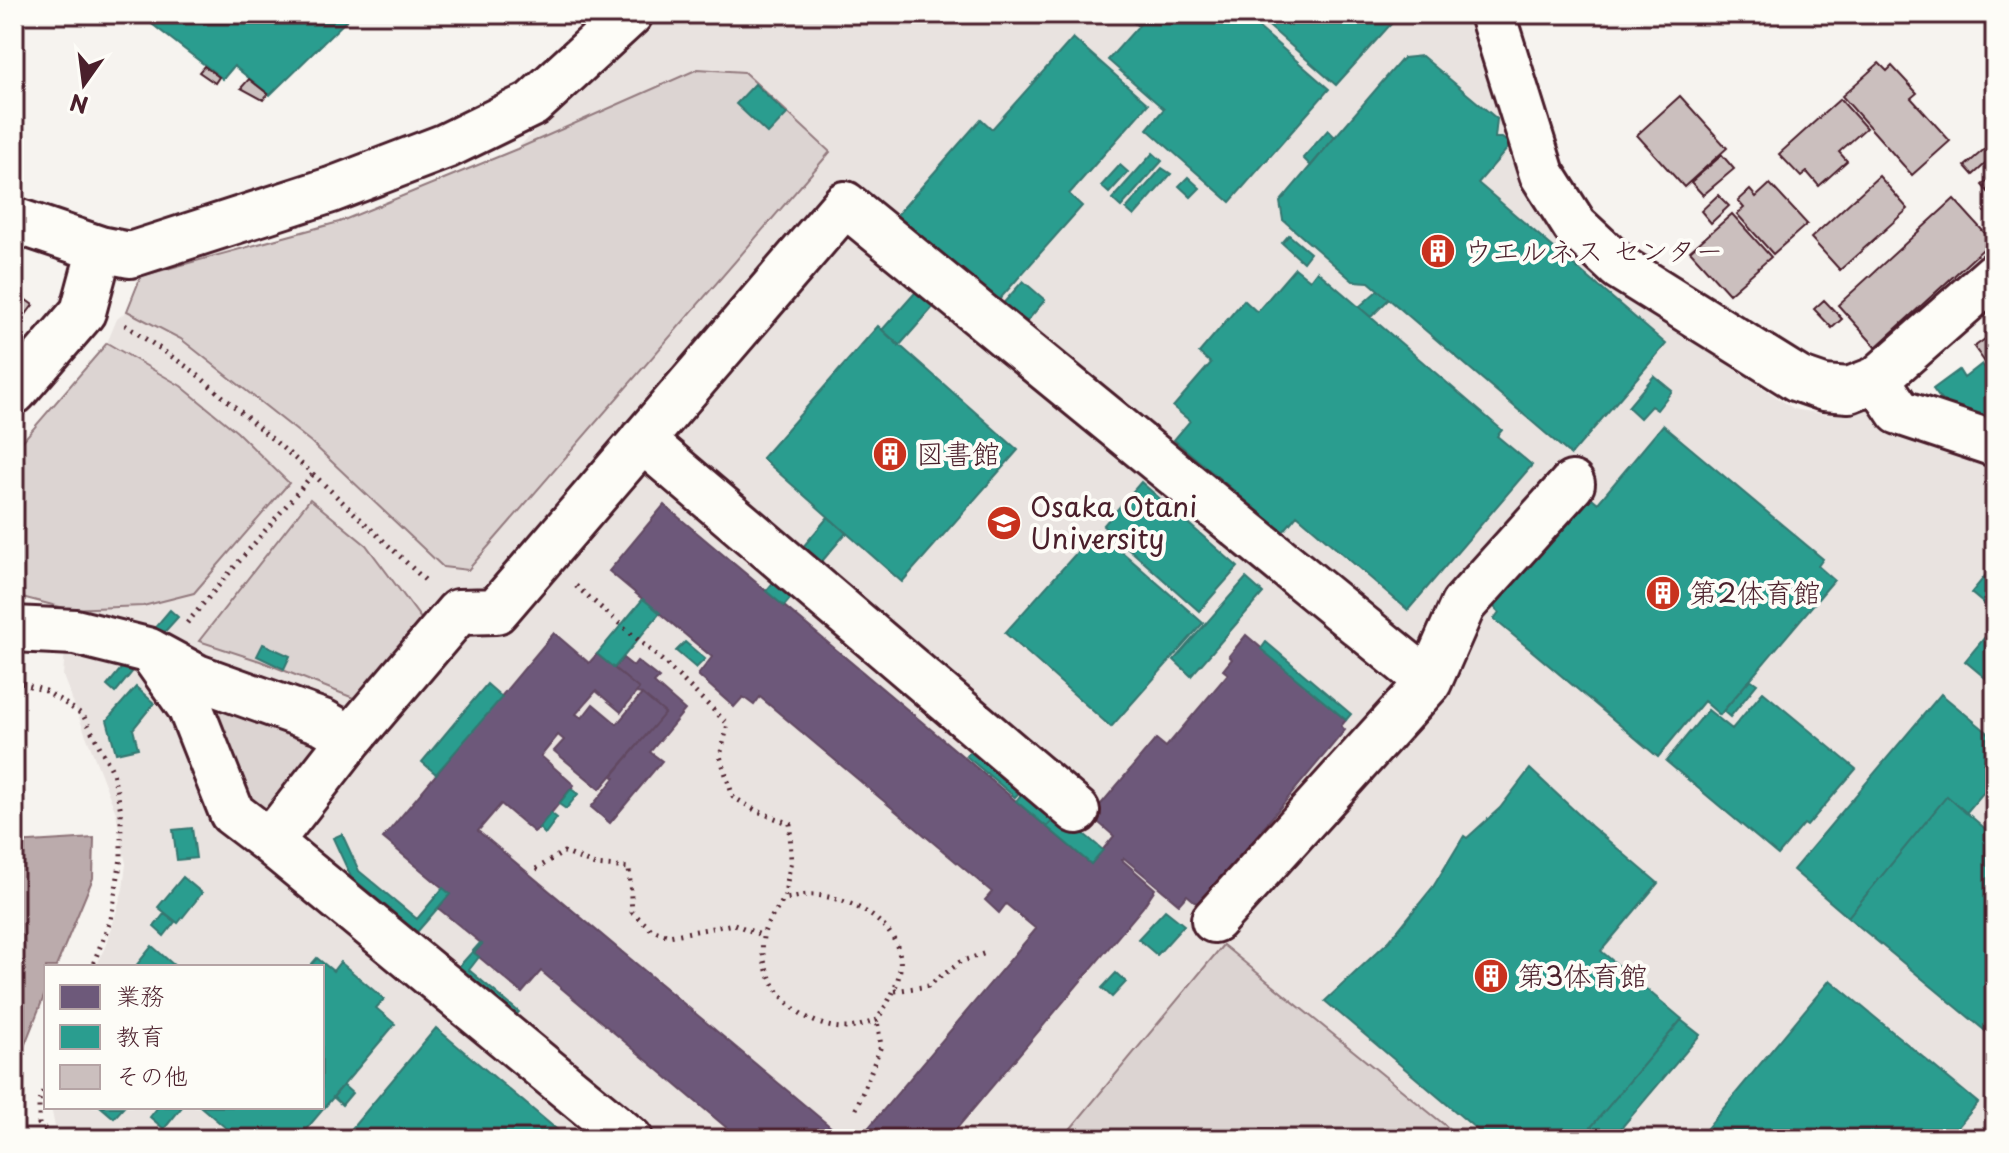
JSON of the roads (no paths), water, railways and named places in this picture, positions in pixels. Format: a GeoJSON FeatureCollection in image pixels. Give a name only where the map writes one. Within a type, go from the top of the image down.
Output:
{"type":"FeatureCollection","features":[{"type":"Feature","properties":{"kind":"street"},"geometry":{"type":"LineString","coordinates":[[14,220],[100,249],[130,255],[331,190],[446,146],[532,104],[630,14]]}},
{"type":"Feature","properties":{"kind":"street"},"geometry":{"type":"LineString","coordinates":[[1492,14],[1542,174],[1575,226],[1619,267],[1798,379],[1824,388],[1849,390],[1877,379],[1995,275]]}},
{"type":"Feature","properties":{"kind":"street"},"geometry":{"type":"LineString","coordinates":[[270,842],[351,738],[458,612],[496,611],[845,204],[1429,682]]}},
{"type":"Feature","properties":{"kind":"street"},"geometry":{"type":"LineString","coordinates":[[14,392],[83,312],[100,249]]}},
{"type":"Feature","properties":{"kind":"street"},"geometry":{"type":"LineString","coordinates":[[1877,379],[1899,412],[1995,444]]}},
{"type":"Feature","properties":{"kind":"street"},"geometry":{"type":"LineString","coordinates":[[642,440],[1077,811]]}},
{"type":"Feature","properties":{"kind":"street"},"geometry":{"type":"LineString","coordinates":[[1214,920],[1429,682],[1463,605],[1572,484]]}},
{"type":"Feature","properties":{"kind":"street"},"geometry":{"type":"LineString","coordinates":[[14,629],[75,632],[151,652],[197,677],[323,722],[351,738]]}},
{"type":"Feature","properties":{"kind":"street"},"geometry":{"type":"LineString","coordinates":[[151,652],[190,707],[232,813],[630,1139]]}},
{"type":"Feature","properties":{"kind":"place","name":"ウエルネス センター"},"geometry":{"type":"Point","coordinates":[1438,251]}},
{"type":"Feature","properties":{"kind":"place","name":"図書館"},"geometry":{"type":"Point","coordinates":[890,454]}},
{"type":"Feature","properties":{"kind":"place","name":"Osaka Otani University"},"geometry":{"type":"Point","coordinates":[1004,523]}},
{"type":"Feature","properties":{"kind":"place","name":"第2体育館"},"geometry":{"type":"Point","coordinates":[1663,593]}},
{"type":"Feature","properties":{"kind":"place","name":"第3体育館"},"geometry":{"type":"Point","coordinates":[1491,976]}}]}
